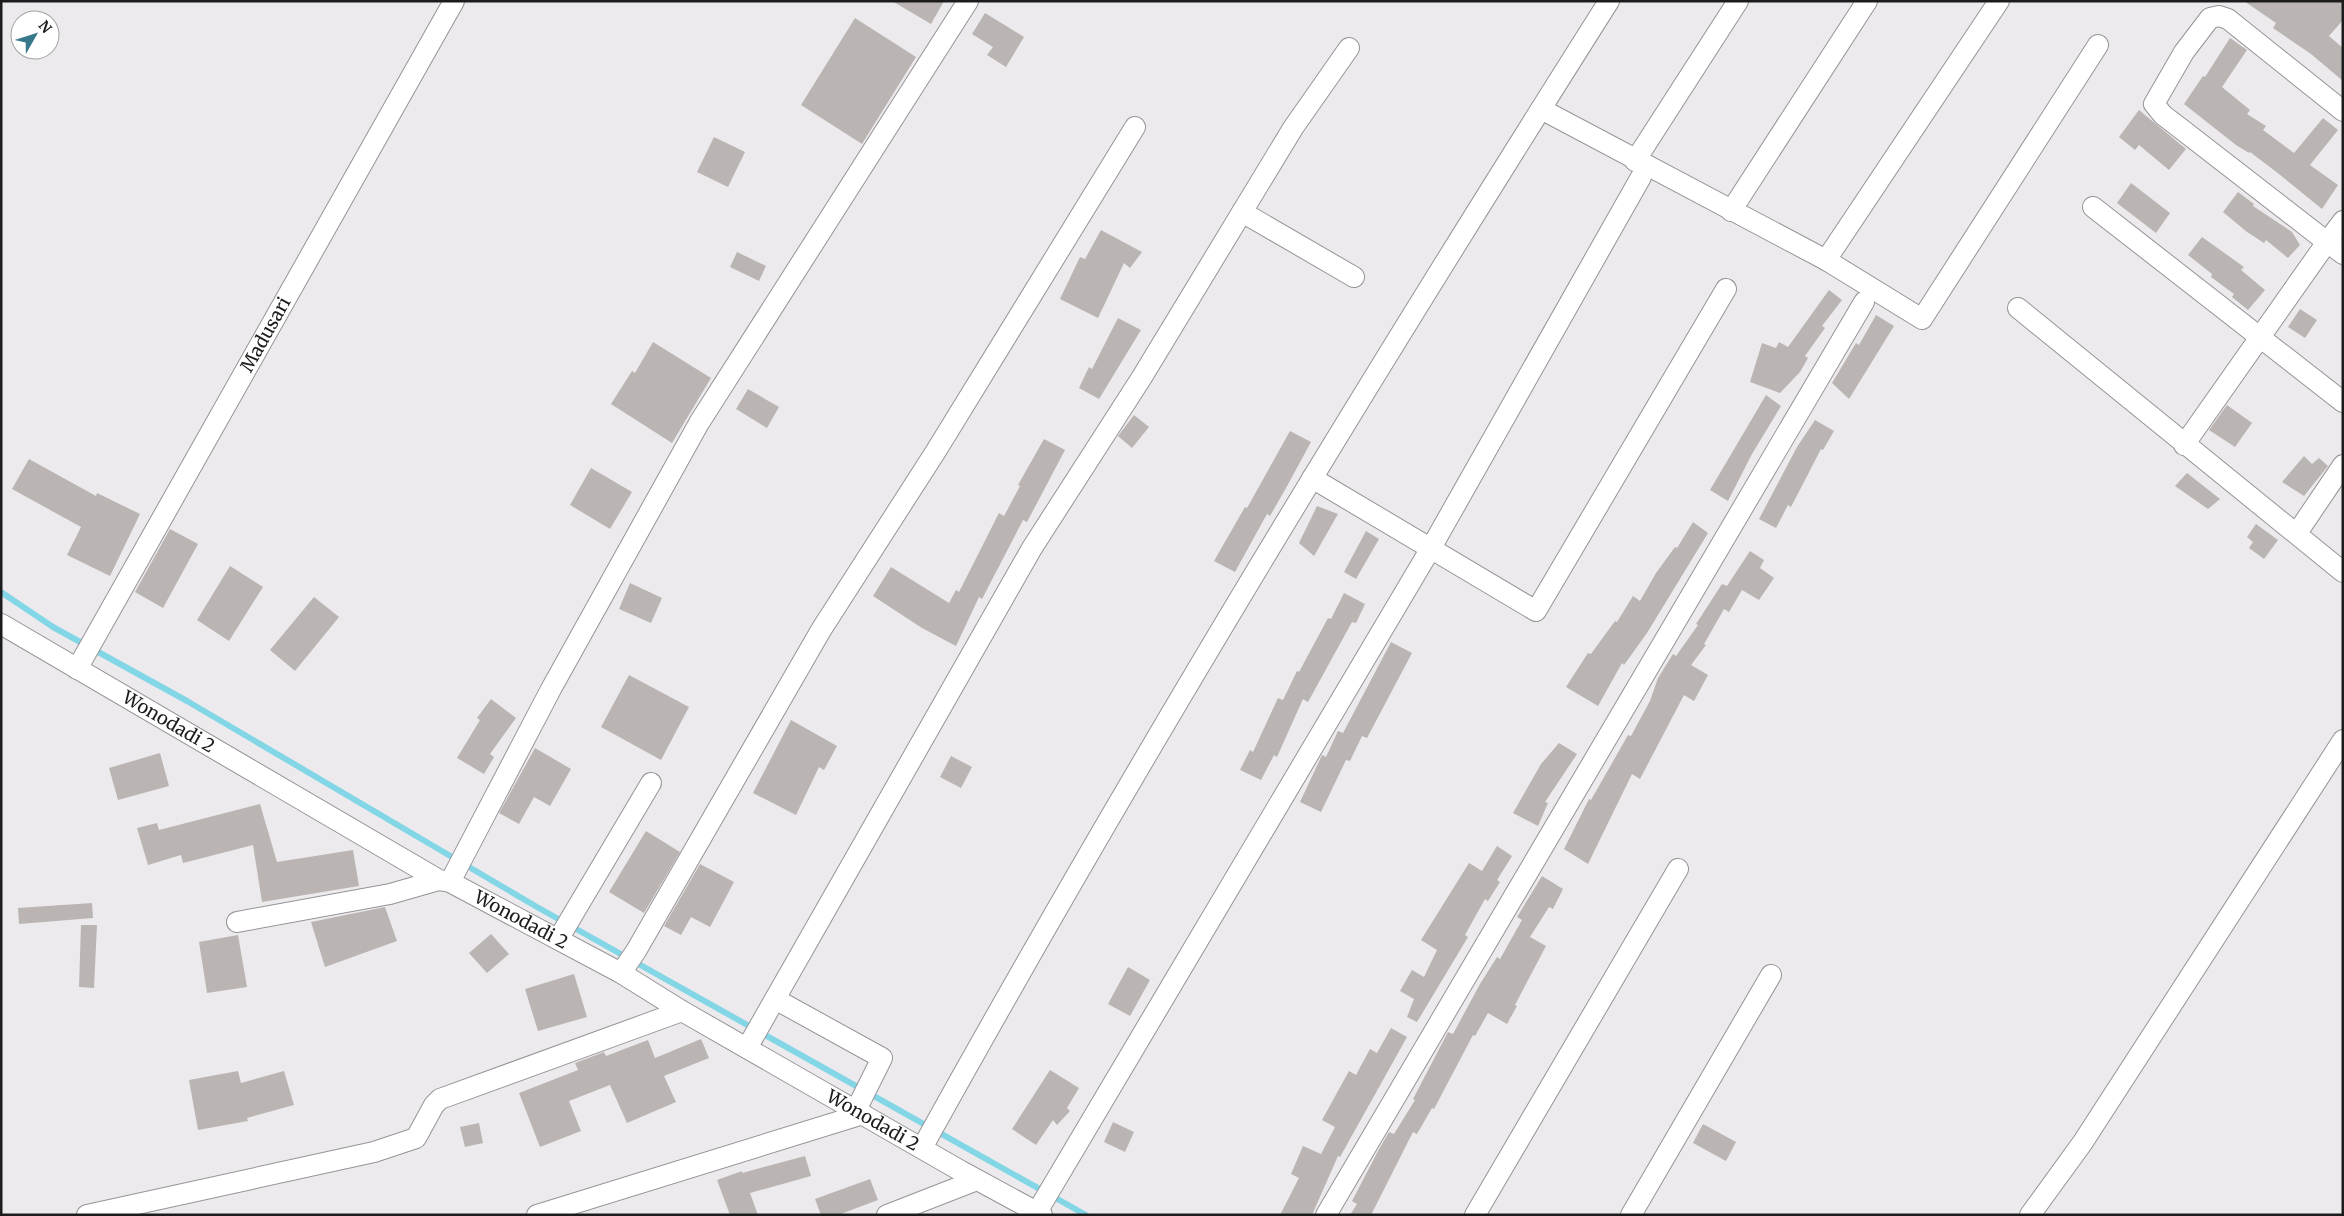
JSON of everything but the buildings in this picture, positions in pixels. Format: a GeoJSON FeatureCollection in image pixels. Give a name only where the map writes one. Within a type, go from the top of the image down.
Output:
{"type":"FeatureCollection","features":[{"type":"Feature","properties":{"kind":"street","name":"Madusari"},"geometry":{"type":"LineString","coordinates":[[78,667],[454,1]]}},
{"type":"Feature","properties":{"kind":"street"},"geometry":{"type":"LineString","coordinates":[[237,922],[390,894],[452,872],[699,423],[968,1]]}},
{"type":"Feature","properties":{"kind":"street"},"geometry":{"type":"LineString","coordinates":[[929,1136],[1086,858],[1312,478],[1609,1]]}},
{"type":"Feature","properties":{"kind":"street"},"geometry":{"type":"LineString","coordinates":[[1044,1202],[1431,548],[1638,169],[1738,1]]}},
{"type":"Feature","properties":{"kind":"street"},"geometry":{"type":"LineString","coordinates":[[1731,211],[1867,1]]}},
{"type":"Feature","properties":{"kind":"street"},"geometry":{"type":"LineString","coordinates":[[1826,260],[1999,1]]}},
{"type":"Feature","properties":{"kind":"street"},"geometry":{"type":"LineString","coordinates":[[2335,248],[2163,115],[2154,104],[2197,34],[2210,18],[2219,16],[2228,19],[2343,111]]}},
{"type":"Feature","properties":{"kind":"street"},"geometry":{"type":"LineString","coordinates":[[1541,109],[1638,169],[1731,211],[1826,260],[1922,319],[2098,45]]}},
{"type":"Feature","properties":{"kind":"street"},"geometry":{"type":"LineString","coordinates":[[749,1044],[1032,548],[1142,378],[1293,128],[1349,48]]}},
{"type":"Feature","properties":{"kind":"street"},"geometry":{"type":"LineString","coordinates":[[628,963],[821,630],[936,451],[1135,127]]}},
{"type":"Feature","properties":{"kind":"street"},"geometry":{"type":"LineString","coordinates":[[2093,207],[2343,402]]}},
{"type":"Feature","properties":{"kind":"street"},"geometry":{"type":"LineString","coordinates":[[1242,212],[1354,277]]}},
{"type":"Feature","properties":{"kind":"street"},"geometry":{"type":"LineString","coordinates":[[2184,445],[2260,338],[2335,248],[2343,221]]}},
{"type":"Feature","properties":{"kind":"street"},"geometry":{"type":"LineString","coordinates":[[1312,478],[1536,611],[1726,288]]}},
{"type":"Feature","properties":{"kind":"street"},"geometry":{"type":"LineString","coordinates":[[1326,1215],[1864,302]]}},
{"type":"Feature","properties":{"kind":"street"},"geometry":{"type":"LineString","coordinates":[[2018,308],[2184,445],[2297,533],[2343,572]]}},
{"type":"Feature","properties":{"kind":"street"},"geometry":{"type":"LineString","coordinates":[[2297,533],[2343,465]]}},
{"type":"Feature","properties":{"kind":"street","name":"Wonodadi 2"},"geometry":{"type":"LineString","coordinates":[[1,624],[452,872],[565,928],[628,963],[682,1011],[749,1044],[860,1107],[929,1136],[977,1180],[1044,1202]]}},
{"type":"Feature","properties":{"kind":"street"},"geometry":{"type":"LineString","coordinates":[[2030,1215],[2083,1142],[2343,740]]}},
{"type":"Feature","properties":{"kind":"street"},"geometry":{"type":"LineString","coordinates":[[565,928],[651,783]]}},
{"type":"Feature","properties":{"kind":"street"},"geometry":{"type":"LineString","coordinates":[[1475,1215],[1678,868]]}},
{"type":"Feature","properties":{"kind":"street"},"geometry":{"type":"LineString","coordinates":[[1631,1215],[1771,976]]}},
{"type":"Feature","properties":{"kind":"street"},"geometry":{"type":"LineString","coordinates":[[537,1215],[860,1107],[870,1081],[882,1058],[775,999]]}},
{"type":"Feature","properties":{"kind":"street"},"geometry":{"type":"LineString","coordinates":[[87,1215],[374,1152],[416,1138],[434,1105],[440,1098],[682,1011]]}},
{"type":"Feature","properties":{"kind":"street"},"geometry":{"type":"LineString","coordinates":[[887,1215],[977,1180]]}},
{"type":"Feature","properties":{"kind":"waterway"},"geometry":{"type":"LineString","coordinates":[[1,592],[53,627],[187,701],[537,907],[1086,1215]]}}]}
